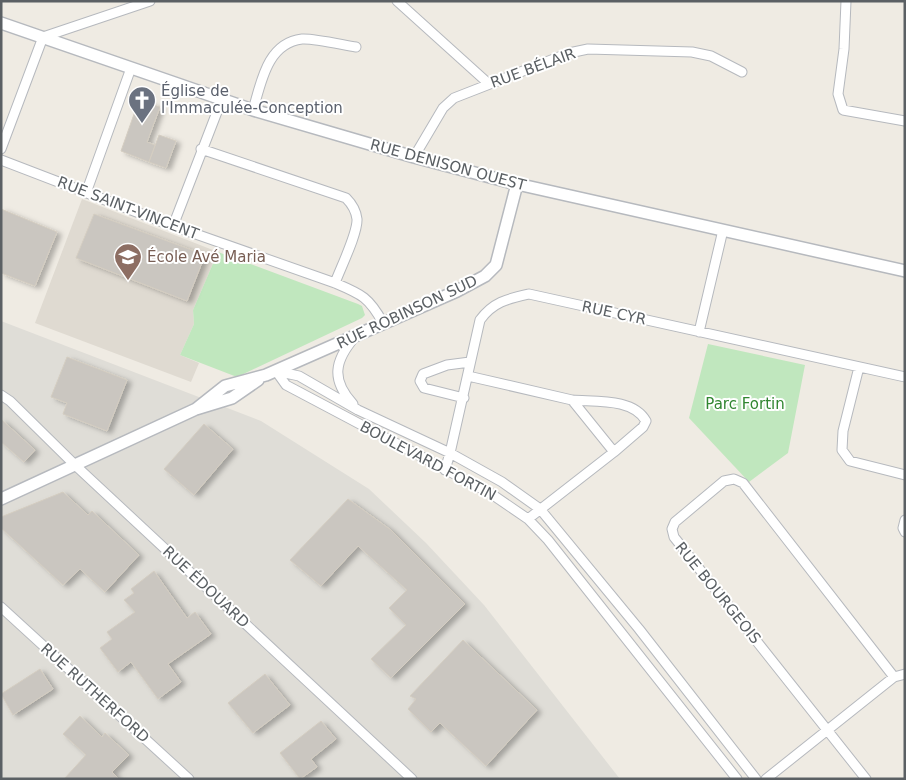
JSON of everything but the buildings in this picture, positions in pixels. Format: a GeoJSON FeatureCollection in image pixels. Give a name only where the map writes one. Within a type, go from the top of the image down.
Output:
{"type":"FeatureCollection","features":[{"type":"Feature","properties":{"kind":"street"},"geometry":{"type":"LineString","coordinates":[[1,149],[43,37],[150,1]]}},
{"type":"Feature","properties":{"kind":"street"},"geometry":{"type":"LineString","coordinates":[[397,1],[489,84]]}},
{"type":"Feature","properties":{"kind":"street"},"geometry":{"type":"LineString","coordinates":[[846,1],[844,49],[838,94],[843,110],[905,121]]}},
{"type":"Feature","properties":{"kind":"street","name":"RUE DENISON OUEST"},"geometry":{"type":"LineString","coordinates":[[1,23],[253,110],[414,158],[517,184],[905,271]]}},
{"type":"Feature","properties":{"kind":"street"},"geometry":{"type":"LineString","coordinates":[[253,110],[267,65],[278,49],[285,44],[303,38],[356,47]]}},
{"type":"Feature","properties":{"kind":"street","name":"RUE BÉLAIR"},"geometry":{"type":"LineString","coordinates":[[414,158],[443,108],[454,98],[569,53],[588,49],[692,52],[711,56],[742,72]]}},
{"type":"Feature","properties":{"kind":"street"},"geometry":{"type":"LineString","coordinates":[[86,193],[131,68]]}},
{"type":"Feature","properties":{"kind":"street"},"geometry":{"type":"LineString","coordinates":[[173,226],[201,149],[222,99]]}},
{"type":"Feature","properties":{"kind":"street"},"geometry":{"type":"LineString","coordinates":[[201,149],[346,198],[352,205],[357,219],[356,229],[335,283]]}},
{"type":"Feature","properties":{"kind":"street","name":"RUE SAINT-VINCENT"},"geometry":{"type":"LineString","coordinates":[[1,160],[173,226],[335,283],[358,293],[368,300],[375,307],[383,323]]}},
{"type":"Feature","properties":{"kind":"street","name":"RUE ROBINSON SUD"},"geometry":{"type":"LineString","coordinates":[[1,499],[196,409],[232,398],[271,373],[457,291],[485,276],[496,265],[517,184]]}},
{"type":"Feature","properties":{"kind":"street"},"geometry":{"type":"LineString","coordinates":[[699,332],[723,230]]}},
{"type":"Feature","properties":{"kind":"street","name":"RUE CYR"},"geometry":{"type":"LineString","coordinates":[[445,470],[464,398],[480,320],[488,309],[506,299],[529,294],[905,377]]}},
{"type":"Feature","properties":{"kind":"street","name":"BOULEVARD FORTIN"},"geometry":{"type":"LineString","coordinates":[[355,336],[343,350],[338,373],[343,393],[358,410]]}},
{"type":"Feature","properties":{"kind":"street"},"geometry":{"type":"LineString","coordinates":[[464,398],[424,388],[420,381],[423,374],[447,365],[470,362]]}},
{"type":"Feature","properties":{"kind":"street"},"geometry":{"type":"LineString","coordinates":[[859,367],[843,431],[842,450],[850,461],[905,475]]}},
{"type":"Feature","properties":{"kind":"street","name":"BOULEVARD FORTIN"},"geometry":{"type":"LineString","coordinates":[[271,373],[299,376],[358,410],[450,453],[502,482],[540,509],[639,629],[756,779]]}},
{"type":"Feature","properties":{"kind":"street","name":"BOULEVARD FORTIN"},"geometry":{"type":"LineString","coordinates":[[271,373],[286,385],[490,493],[528,518],[548,540],[738,779]]}},
{"type":"Feature","properties":{"kind":"street"},"geometry":{"type":"LineString","coordinates":[[468,376],[572,400],[623,404],[642,415],[646,421],[643,427],[614,452],[528,518]]}},
{"type":"Feature","properties":{"kind":"street","name":"RUE ÉDOUARD"},"geometry":{"type":"LineString","coordinates":[[1,395],[10,401],[75,465],[412,779]]}},
{"type":"Feature","properties":{"kind":"street"},"geometry":{"type":"LineString","coordinates":[[572,400],[614,452]]}},
{"type":"Feature","properties":{"kind":"street","name":"RUE BOURGEOIS"},"geometry":{"type":"LineString","coordinates":[[866,779],[674,537],[672,530],[675,522],[724,481],[734,479],[743,483],[894,677]]}},
{"type":"Feature","properties":{"kind":"street"},"geometry":{"type":"LineString","coordinates":[[905,520],[903,528],[905,532]]}},
{"type":"Feature","properties":{"kind":"street","name":"RUE RUTHERFORD"},"geometry":{"type":"LineString","coordinates":[[1,607],[189,779]]}},
{"type":"Feature","properties":{"kind":"street"},"geometry":{"type":"LineString","coordinates":[[627,639],[639,629]]}},
{"type":"Feature","properties":{"kind":"street"},"geometry":{"type":"LineString","coordinates":[[766,779],[894,677],[905,674]]}},
{"type":"Feature","properties":{"kind":"shaded area","name":"École Avé Maria"},"geometry":{"type":"Polygon","coordinates":[[[82,199],[218,252],[193,310],[194,324],[180,355],[199,363],[191,382],[35,323],[82,199]]]}},
{"type":"Feature","properties":{"kind":"shaded area"},"geometry":{"type":"Polygon","coordinates":[[[1,321],[261,421],[369,489],[426,543],[484,605],[620,779],[1,779],[1,321]]]}},
{"type":"Feature","properties":{"kind":"green space"},"geometry":{"type":"Polygon","coordinates":[[[218,252],[358,304],[362,306],[365,315],[237,377],[180,355],[194,324],[193,310],[218,252]]]}},
{"type":"Feature","properties":{"kind":"green space","name":"Parc Fortin"},"geometry":{"type":"Polygon","coordinates":[[[708,344],[805,365],[788,453],[749,482],[689,418],[708,344]]]}},
{"type":"Feature","properties":{"kind":"place","name":"Église de l'Immaculée-Conception"},"geometry":{"type":"Point","coordinates":[142,124]}},
{"type":"Feature","properties":{"kind":"place","name":"École Avé Maria"},"geometry":{"type":"Point","coordinates":[128,281]}}]}
